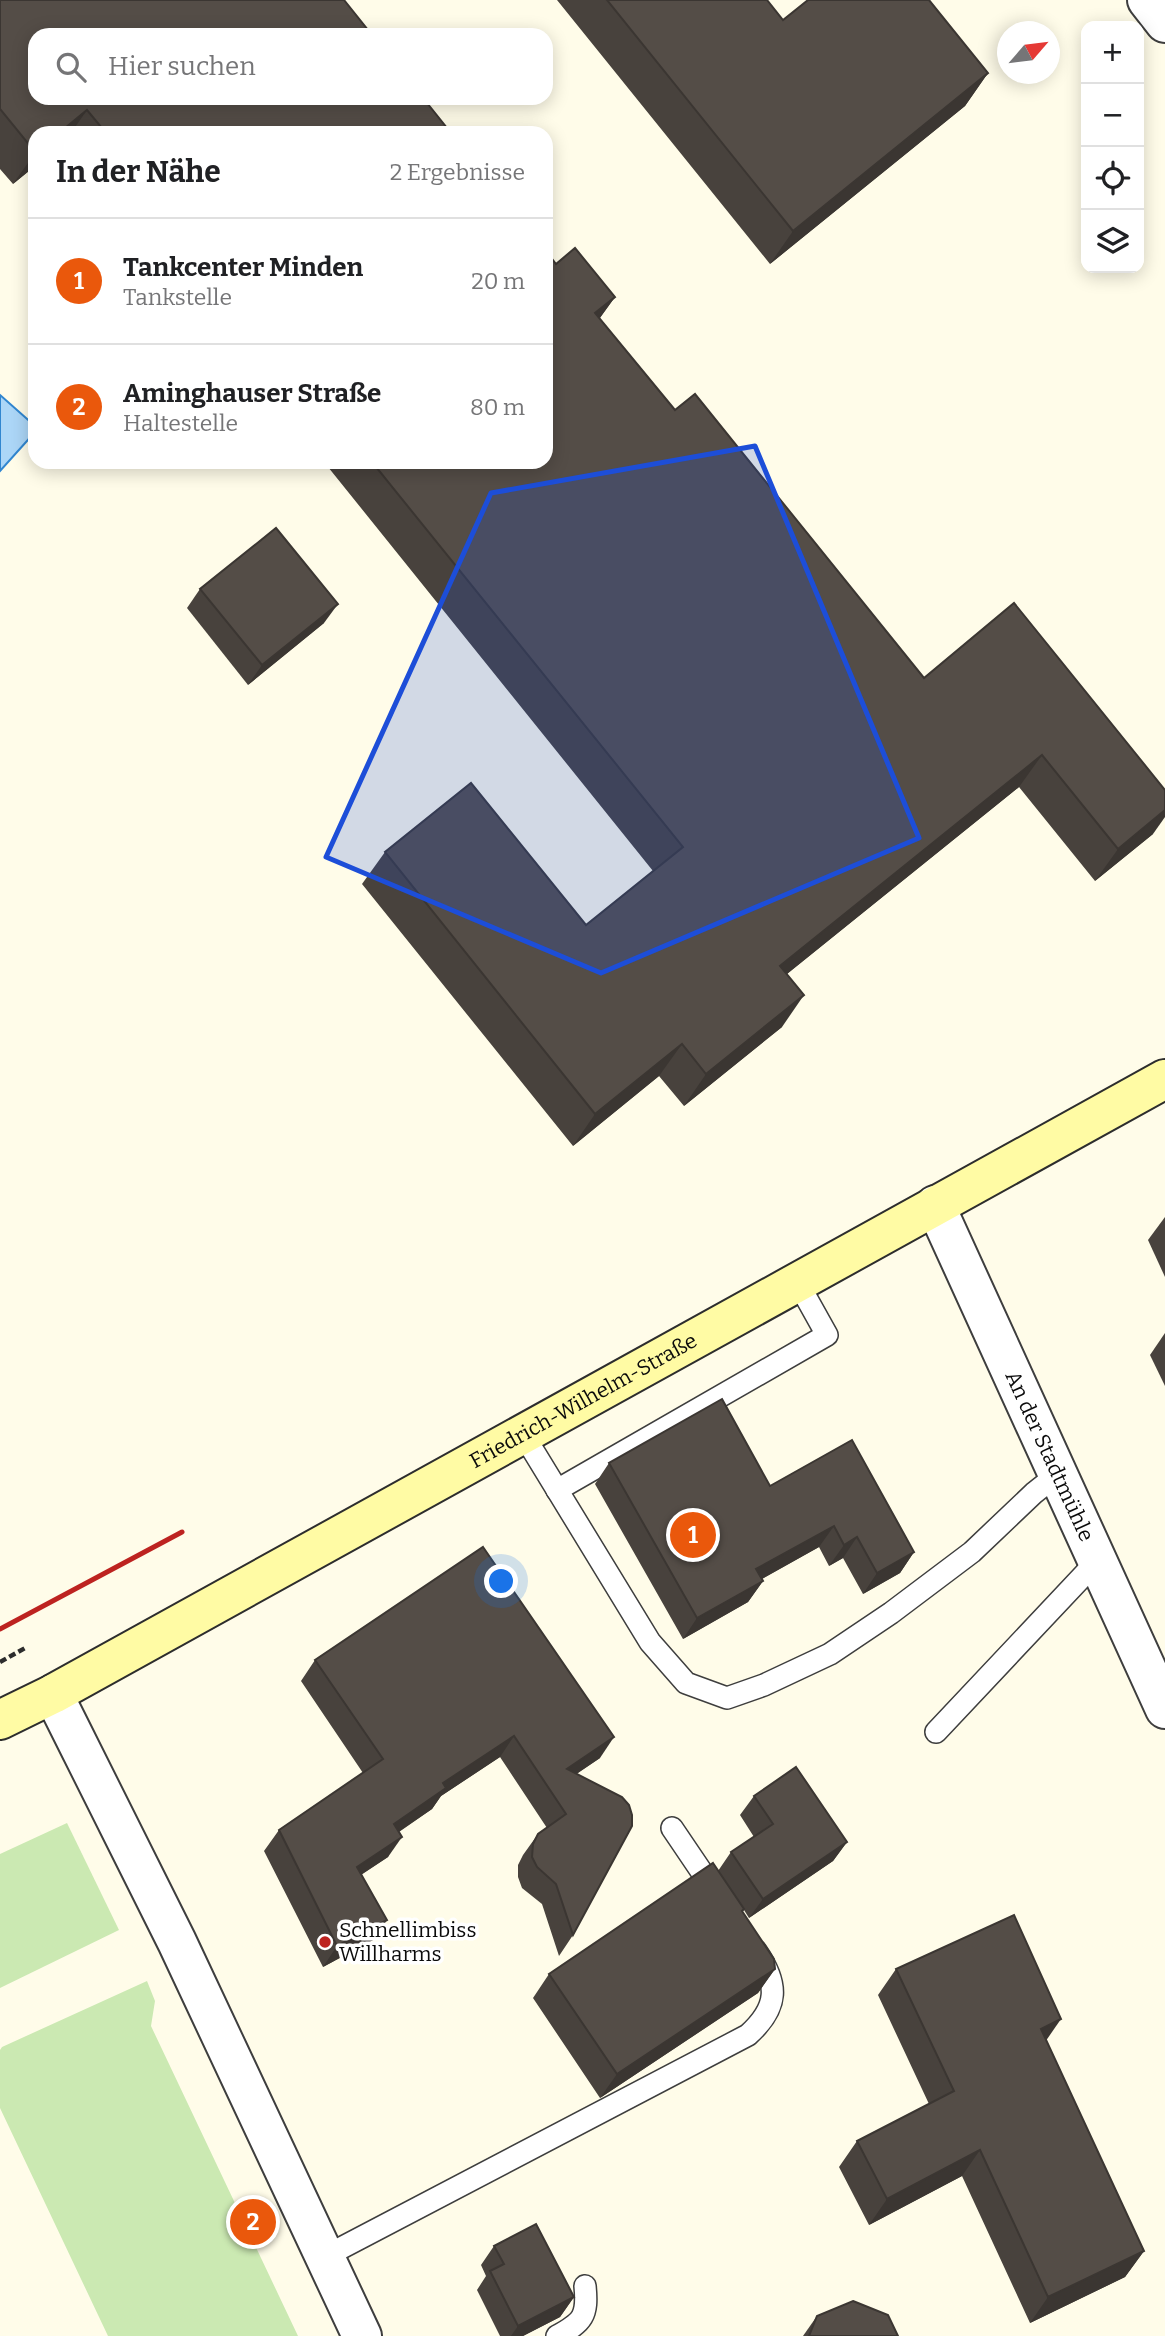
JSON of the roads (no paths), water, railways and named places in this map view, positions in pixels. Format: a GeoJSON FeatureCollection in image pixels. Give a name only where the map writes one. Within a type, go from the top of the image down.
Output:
{"type":"FeatureCollection","features":[{"type":"Feature","properties":{"kind":"street"},"geometry":{"type":"LineString","coordinates":[[1147,0],[1165,23]]}},
{"type":"Feature","properties":{"kind":"street","name":"Friedrich-Wilhelm-Straße"},"geometry":{"type":"LineString","coordinates":[[0,1720],[53,1694],[1165,1079]]}},
{"type":"Feature","properties":{"kind":"street","name":"An der Stadtmühle"},"geometry":{"type":"LineString","coordinates":[[935,1205],[1165,1709]]}},
{"type":"Feature","properties":{"kind":"street"},"geometry":{"type":"LineString","coordinates":[[53,1694],[177,1942],[362,2336]]}},
{"type":"Feature","properties":{"kind":"lane"},"geometry":{"type":"LineString","coordinates":[[557,1490],[827,1335],[798,1283]]}},
{"type":"Feature","properties":{"kind":"lane"},"geometry":{"type":"LineString","coordinates":[[523,1434],[650,1642],[686,1683],[727,1698],[764,1685],[830,1654],[891,1613],[972,1552],[1058,1474]]}},
{"type":"Feature","properties":{"kind":"lane"},"geometry":{"type":"LineString","coordinates":[[936,1732],[1097,1561]]}},
{"type":"Feature","properties":{"kind":"lane"},"geometry":{"type":"LineString","coordinates":[[672,1828],[731,1914]]}},
{"type":"Feature","properties":{"kind":"lane"},"geometry":{"type":"LineString","coordinates":[[324,2257],[748,2035],[761,2024],[771,2006],[774,1990],[768,1969],[746,1936]]}},
{"type":"Feature","properties":{"kind":"lane"},"geometry":{"type":"LineString","coordinates":[[557,2336],[577,2326],[584,2315],[587,2302],[585,2286]]}},
{"type":"Feature","properties":{"kind":"water"},"geometry":{"type":"Polygon","coordinates":[[[0,395],[28,420],[28,440],[0,471],[0,395]]]}},
{"type":"Feature","properties":{"kind":"railway"},"geometry":{"type":"LineString","coordinates":[[0,1629],[182,1532]]}},
{"type":"Feature","properties":{"kind":"place","name":"Tankcenter Minden"},"geometry":{"type":"Point","coordinates":[693,1535]}},
{"type":"Feature","properties":{"kind":"place","name":"Schnellimbiss Willharms"},"geometry":{"type":"Point","coordinates":[325,1942]}},
{"type":"Feature","properties":{"kind":"place","name":"Aminghauser Straße"},"geometry":{"type":"Point","coordinates":[253,2222]}}]}
